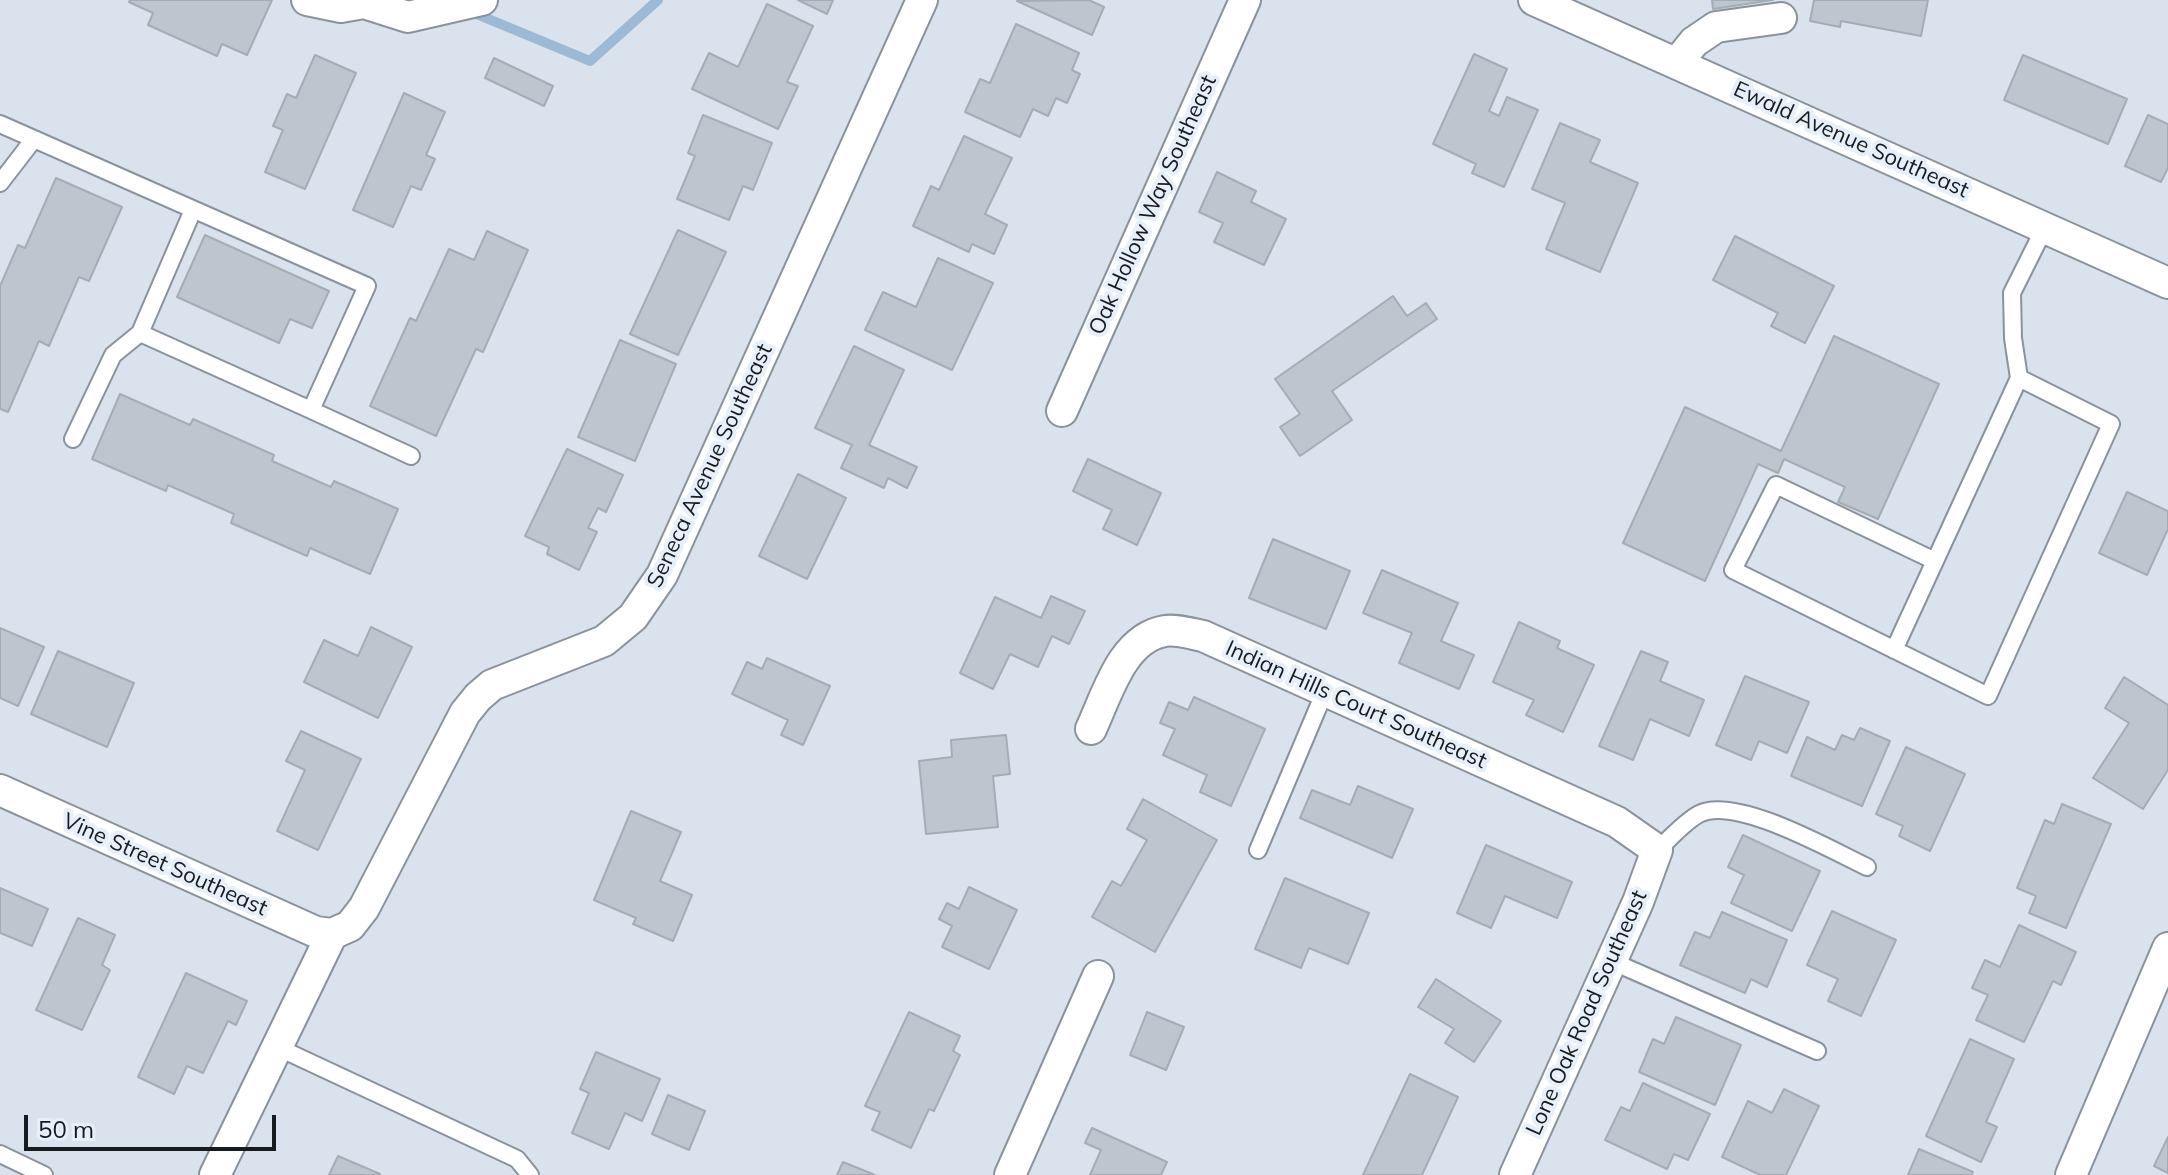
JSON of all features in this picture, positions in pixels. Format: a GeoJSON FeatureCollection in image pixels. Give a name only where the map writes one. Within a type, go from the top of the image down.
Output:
{"type":"FeatureCollection","features":[{"type":"Feature","properties":{"kind":"street"},"geometry":{"type":"LineString","coordinates":[[307,0],[341,7],[364,3],[408,17],[482,0]]}},
{"type":"Feature","properties":{"kind":"street","name":"Seneca Avenue Southeast"},"geometry":{"type":"LineString","coordinates":[[215,1175],[332,934],[350,926],[364,908],[465,713],[492,685],[604,641],[633,617],[662,575],[922,0]]}},
{"type":"Feature","properties":{"kind":"street","name":"Oak Hollow Way Southeast"},"geometry":{"type":"LineString","coordinates":[[1062,411],[1245,0]]}},
{"type":"Feature","properties":{"kind":"street","name":"Ewald Avenue Southeast"},"geometry":{"type":"LineString","coordinates":[[1534,0],[2168,283]]}},
{"type":"Feature","properties":{"kind":"street"},"geometry":{"type":"LineString","coordinates":[[1677,63],[1694,42],[1716,27],[1781,18]]}},
{"type":"Feature","properties":{"kind":"street","name":"Indian Hills Court Southeast"},"geometry":{"type":"LineString","coordinates":[[1091,729],[1128,654],[1145,638],[1167,630],[1203,636],[1617,822],[1657,850]]}},
{"type":"Feature","properties":{"kind":"street","name":"Vine Street Southeast"},"geometry":{"type":"LineString","coordinates":[[0,790],[316,932],[332,934]]}},
{"type":"Feature","properties":{"kind":"street","name":"Lone Oak Road Southeast"},"geometry":{"type":"LineString","coordinates":[[1515,1175],[1638,902],[1657,850]]}},
{"type":"Feature","properties":{"kind":"street"},"geometry":{"type":"LineString","coordinates":[[2071,1175],[2168,948]]}},
{"type":"Feature","properties":{"kind":"street"},"geometry":{"type":"LineString","coordinates":[[1010,1175],[1098,976]]}},
{"type":"Feature","properties":{"kind":"lane"},"geometry":{"type":"LineString","coordinates":[[0,124],[367,286],[311,410]]}},
{"type":"Feature","properties":{"kind":"lane"},"geometry":{"type":"LineString","coordinates":[[0,183],[34,139]]}},
{"type":"Feature","properties":{"kind":"lane"},"geometry":{"type":"LineString","coordinates":[[73,439],[113,355],[140,333],[193,210]]}},
{"type":"Feature","properties":{"kind":"lane"},"geometry":{"type":"LineString","coordinates":[[1894,650],[2019,378],[2013,338],[2012,293],[2045,227]]}},
{"type":"Feature","properties":{"kind":"lane"},"geometry":{"type":"LineString","coordinates":[[140,333],[411,456]]}},
{"type":"Feature","properties":{"kind":"lane"},"geometry":{"type":"LineString","coordinates":[[1935,561],[1776,485],[1733,570],[1988,696],[2111,424],[2019,378]]}},
{"type":"Feature","properties":{"kind":"lane"},"geometry":{"type":"LineString","coordinates":[[1258,850],[1325,691]]}},
{"type":"Feature","properties":{"kind":"lane"},"geometry":{"type":"LineString","coordinates":[[1657,850],[1700,814],[1726,808],[1776,824],[1867,867]]}},
{"type":"Feature","properties":{"kind":"lane"},"geometry":{"type":"LineString","coordinates":[[1611,961],[1817,1051]]}},
{"type":"Feature","properties":{"kind":"lane"},"geometry":{"type":"LineString","coordinates":[[277,1047],[517,1159],[530,1175]]}},
{"type":"Feature","properties":{"kind":"lane"},"geometry":{"type":"LineString","coordinates":[[0,1154],[44,1175]]}},
{"type":"Feature","properties":{"kind":"building"},"geometry":{"type":"Polygon","coordinates":[[[130,0],[272,0],[247,55],[222,44],[217,56],[148,25],[153,13],[130,0]]]}},
{"type":"Feature","properties":{"kind":"building"},"geometry":{"type":"Polygon","coordinates":[[[798,0],[833,0],[827,14],[798,0]]]}},
{"type":"Feature","properties":{"kind":"building"},"geometry":{"type":"Polygon","coordinates":[[[1089,0],[1104,7],[1092,35],[1017,1],[1089,0]]]}},
{"type":"Feature","properties":{"kind":"building"},"geometry":{"type":"Polygon","coordinates":[[[1712,0],[1773,0],[1713,9],[1712,0]]]}},
{"type":"Feature","properties":{"kind":"building"},"geometry":{"type":"Polygon","coordinates":[[[1814,0],[1928,0],[1921,36],[1841,21],[1840,27],[1810,21],[1814,0]]]}},
{"type":"Feature","properties":{"kind":"building"},"geometry":{"type":"Polygon","coordinates":[[[767,4],[813,26],[787,82],[798,86],[778,129],[692,89],[709,53],[738,67],[767,4]]]}},
{"type":"Feature","properties":{"kind":"building"},"geometry":{"type":"Polygon","coordinates":[[[1016,24],[1079,53],[1072,70],[1080,74],[1067,103],[1056,98],[1048,116],[1033,109],[1020,137],[965,112],[980,79],[990,83],[1016,24]]]}},
{"type":"Feature","properties":{"kind":"building"},"geometry":{"type":"Polygon","coordinates":[[[1474,54],[1507,69],[1489,111],[1499,116],[1507,97],[1538,110],[1504,187],[1472,173],[1476,164],[1433,144],[1474,54]]]}},
{"type":"Feature","properties":{"kind":"building"},"geometry":{"type":"Polygon","coordinates":[[[315,55],[356,73],[305,189],[265,172],[283,130],[273,126],[287,94],[296,98],[315,55]]]}},
{"type":"Feature","properties":{"kind":"building"},"geometry":{"type":"Polygon","coordinates":[[[2023,55],[2127,99],[2108,144],[2004,100],[2023,55]]]}},
{"type":"Feature","properties":{"kind":"building"},"geometry":{"type":"Polygon","coordinates":[[[494,58],[553,86],[544,106],[485,78],[494,58]]]}},
{"type":"Feature","properties":{"kind":"building"},"geometry":{"type":"Polygon","coordinates":[[[404,93],[445,112],[426,155],[435,159],[421,190],[411,186],[393,227],[353,210],[404,93]]]}},
{"type":"Feature","properties":{"kind":"building"},"geometry":{"type":"Polygon","coordinates":[[[703,115],[772,143],[753,190],[743,186],[729,220],[677,199],[695,156],[688,153],[703,115]]]}},
{"type":"Feature","properties":{"kind":"building"},"geometry":{"type":"Polygon","coordinates":[[[2148,115],[2168,124],[2168,168],[2161,182],[2125,166],[2148,115]]]}},
{"type":"Feature","properties":{"kind":"building"},"geometry":{"type":"Polygon","coordinates":[[[1560,123],[1600,140],[1590,162],[1638,183],[1600,272],[1546,249],[1565,203],[1532,189],[1560,123]]]}},
{"type":"Feature","properties":{"kind":"building"},"geometry":{"type":"Polygon","coordinates":[[[964,136],[1012,158],[985,214],[1007,225],[994,254],[972,244],[969,252],[913,226],[931,186],[939,190],[964,136]]]}},
{"type":"Feature","properties":{"kind":"building"},"geometry":{"type":"Polygon","coordinates":[[[1217,172],[1256,191],[1251,202],[1286,219],[1264,265],[1214,242],[1223,223],[1199,212],[1217,172]]]}},
{"type":"Feature","properties":{"kind":"building"},"geometry":{"type":"Polygon","coordinates":[[[56,178],[122,207],[89,281],[79,277],[49,346],[39,341],[8,412],[0,409],[0,286],[18,245],[25,248],[56,178]]]}},
{"type":"Feature","properties":{"kind":"building"},"geometry":{"type":"Polygon","coordinates":[[[678,230],[726,252],[678,355],[630,334],[678,230]]]}},
{"type":"Feature","properties":{"kind":"building"},"geometry":{"type":"Polygon","coordinates":[[[487,231],[528,250],[483,352],[476,349],[436,436],[370,406],[410,318],[416,321],[449,249],[474,260],[487,231]]]}},
{"type":"Feature","properties":{"kind":"building"},"geometry":{"type":"Polygon","coordinates":[[[205,235],[329,291],[312,328],[290,319],[279,343],[177,297],[205,235]]]}},
{"type":"Feature","properties":{"kind":"building"},"geometry":{"type":"Polygon","coordinates":[[[1735,236],[1834,286],[1805,343],[1771,326],[1778,313],[1713,280],[1735,236]]]}},
{"type":"Feature","properties":{"kind":"building"},"geometry":{"type":"Polygon","coordinates":[[[938,258],[993,283],[952,370],[865,330],[883,292],[916,307],[938,258]]]}},
{"type":"Feature","properties":{"kind":"building"},"geometry":{"type":"Polygon","coordinates":[[[1393,296],[1407,316],[1426,303],[1437,319],[1332,391],[1352,420],[1300,456],[1280,427],[1300,414],[1275,379],[1393,296]]]}},
{"type":"Feature","properties":{"kind":"building"},"geometry":{"type":"Polygon","coordinates":[[[1834,336],[1939,384],[1878,519],[1838,502],[1845,487],[1784,459],[1778,473],[1758,464],[1705,581],[1623,543],[1685,407],[1781,451],[1834,336]]]}},
{"type":"Feature","properties":{"kind":"building"},"geometry":{"type":"Polygon","coordinates":[[[620,340],[676,364],[635,461],[578,437],[620,340]]]}},
{"type":"Feature","properties":{"kind":"building"},"geometry":{"type":"Polygon","coordinates":[[[854,346],[904,370],[869,445],[917,467],[907,488],[888,478],[884,488],[841,468],[852,445],[815,428],[854,346]]]}},
{"type":"Feature","properties":{"kind":"building"},"geometry":{"type":"Polygon","coordinates":[[[120,394],[190,425],[193,419],[274,455],[272,461],[331,487],[334,481],[398,509],[370,574],[310,548],[307,556],[231,523],[234,514],[168,485],[166,491],[92,459],[120,394]]]}},
{"type":"Feature","properties":{"kind":"building"},"geometry":{"type":"Polygon","coordinates":[[[567,449],[623,475],[606,512],[598,508],[588,528],[597,532],[579,570],[547,554],[549,547],[525,536],[567,449]]]}},
{"type":"Feature","properties":{"kind":"building"},"geometry":{"type":"Polygon","coordinates":[[[1088,459],[1161,493],[1137,545],[1103,529],[1112,510],[1073,491],[1088,459]]]}},
{"type":"Feature","properties":{"kind":"building"},"geometry":{"type":"Polygon","coordinates":[[[798,474],[846,498],[807,579],[759,556],[798,474]]]}},
{"type":"Feature","properties":{"kind":"building"},"geometry":{"type":"Polygon","coordinates":[[[2127,492],[2168,511],[2168,529],[2147,575],[2099,553],[2127,492]]]}},
{"type":"Feature","properties":{"kind":"building"},"geometry":{"type":"Polygon","coordinates":[[[1273,539],[1350,571],[1326,629],[1249,598],[1273,539]]]}},
{"type":"Feature","properties":{"kind":"building"},"geometry":{"type":"Polygon","coordinates":[[[1382,570],[1458,603],[1441,641],[1474,655],[1459,689],[1399,663],[1412,633],[1363,613],[1382,570]]]}},
{"type":"Feature","properties":{"kind":"building"},"geometry":{"type":"Polygon","coordinates":[[[1051,596],[1085,611],[1069,644],[1052,636],[1038,667],[1010,654],[993,689],[960,673],[995,597],[1041,618],[1051,596]]]}},
{"type":"Feature","properties":{"kind":"building"},"geometry":{"type":"Polygon","coordinates":[[[1519,622],[1560,641],[1557,648],[1594,665],[1563,732],[1526,715],[1534,700],[1493,682],[1519,622]]]}},
{"type":"Feature","properties":{"kind":"building"},"geometry":{"type":"Polygon","coordinates":[[[371,627],[412,647],[378,718],[304,682],[324,640],[358,656],[371,627]]]}},
{"type":"Feature","properties":{"kind":"building"},"geometry":{"type":"Polygon","coordinates":[[[0,628],[44,647],[18,706],[0,698],[0,628]]]}},
{"type":"Feature","properties":{"kind":"building"},"geometry":{"type":"Polygon","coordinates":[[[58,651],[134,683],[107,747],[31,714],[58,651]]]}},
{"type":"Feature","properties":{"kind":"building"},"geometry":{"type":"Polygon","coordinates":[[[1641,651],[1668,662],[1660,681],[1704,700],[1689,736],[1650,719],[1633,760],[1599,746],[1641,651]]]}},
{"type":"Feature","properties":{"kind":"building"},"geometry":{"type":"Polygon","coordinates":[[[767,658],[830,686],[803,745],[781,735],[788,720],[732,694],[747,662],[762,669],[767,658]]]}},
{"type":"Feature","properties":{"kind":"building"},"geometry":{"type":"Polygon","coordinates":[[[1745,676],[1809,702],[1787,753],[1759,741],[1751,760],[1716,745],[1745,676]]]}},
{"type":"Feature","properties":{"kind":"building"},"geometry":{"type":"Polygon","coordinates":[[[2124,677],[2168,705],[2168,770],[2143,809],[2093,778],[2129,723],[2105,708],[2124,677]]]}},
{"type":"Feature","properties":{"kind":"building"},"geometry":{"type":"Polygon","coordinates":[[[1194,697],[1265,729],[1231,806],[1200,792],[1207,775],[1163,755],[1175,729],[1160,723],[1169,702],[1188,710],[1194,697]]]}},
{"type":"Feature","properties":{"kind":"building"},"geometry":{"type":"Polygon","coordinates":[[[1860,728],[1890,741],[1862,806],[1791,776],[1807,737],[1835,750],[1842,735],[1854,740],[1860,728]]]}},
{"type":"Feature","properties":{"kind":"building"},"geometry":{"type":"Polygon","coordinates":[[[301,731],[361,759],[318,850],[277,831],[305,770],[286,761],[301,731]]]}},
{"type":"Feature","properties":{"kind":"building"},"geometry":{"type":"Polygon","coordinates":[[[1006,735],[1010,774],[993,776],[998,827],[926,834],[919,761],[952,757],[951,740],[1006,735]]]}},
{"type":"Feature","properties":{"kind":"building"},"geometry":{"type":"Polygon","coordinates":[[[1906,747],[1965,774],[1930,851],[1899,836],[1903,826],[1876,814],[1906,747]]]}},
{"type":"Feature","properties":{"kind":"building"},"geometry":{"type":"Polygon","coordinates":[[[1358,786],[1413,809],[1392,858],[1300,818],[1312,790],[1350,805],[1358,786]]]}},
{"type":"Feature","properties":{"kind":"building"},"geometry":{"type":"Polygon","coordinates":[[[1143,799],[1217,840],[1155,952],[1092,917],[1112,881],[1121,886],[1147,840],[1127,829],[1143,799]]]}},
{"type":"Feature","properties":{"kind":"building"},"geometry":{"type":"Polygon","coordinates":[[[2062,804],[2111,824],[2066,928],[2029,913],[2036,896],[2017,888],[2045,820],[2054,824],[2062,804]]]}},
{"type":"Feature","properties":{"kind":"building"},"geometry":{"type":"Polygon","coordinates":[[[631,811],[681,832],[660,881],[692,895],[673,941],[633,924],[636,918],[594,900],[631,811]]]}},
{"type":"Feature","properties":{"kind":"building"},"geometry":{"type":"Polygon","coordinates":[[[1743,835],[1820,871],[1792,931],[1731,903],[1744,875],[1728,867],[1743,835]]]}},
{"type":"Feature","properties":{"kind":"building"},"geometry":{"type":"Polygon","coordinates":[[[1486,845],[1572,882],[1557,918],[1505,896],[1491,928],[1457,913],[1486,845]]]}},
{"type":"Feature","properties":{"kind":"building"},"geometry":{"type":"Polygon","coordinates":[[[1285,878],[1369,913],[1348,964],[1309,948],[1301,968],[1255,949],[1285,878]]]}},
{"type":"Feature","properties":{"kind":"building"},"geometry":{"type":"Polygon","coordinates":[[[969,887],[1017,910],[989,969],[942,947],[952,926],[939,919],[947,903],[959,909],[969,887]]]}},
{"type":"Feature","properties":{"kind":"building"},"geometry":{"type":"Polygon","coordinates":[[[0,888],[48,909],[32,946],[0,933],[0,888]]]}},
{"type":"Feature","properties":{"kind":"building"},"geometry":{"type":"Polygon","coordinates":[[[1832,911],[1896,940],[1861,1016],[1828,1001],[1838,979],[1807,965],[1832,911]]]}},
{"type":"Feature","properties":{"kind":"building"},"geometry":{"type":"Polygon","coordinates":[[[1722,912],[1787,940],[1767,987],[1751,979],[1745,993],[1680,965],[1695,932],[1710,938],[1722,912]]]}},
{"type":"Feature","properties":{"kind":"building"},"geometry":{"type":"Polygon","coordinates":[[[78,918],[115,935],[102,965],[110,970],[82,1030],[36,1010],[78,918]]]}},
{"type":"Feature","properties":{"kind":"building"},"geometry":{"type":"Polygon","coordinates":[[[2019,925],[2076,952],[2061,985],[2053,981],[2024,1042],[1976,1020],[1988,995],[1972,988],[1985,960],[2000,967],[2019,925]]]}},
{"type":"Feature","properties":{"kind":"building"},"geometry":{"type":"Polygon","coordinates":[[[186,973],[247,1001],[236,1025],[228,1021],[203,1073],[187,1066],[174,1094],[138,1077],[186,973]]]}},
{"type":"Feature","properties":{"kind":"building"},"geometry":{"type":"Polygon","coordinates":[[[1436,979],[1501,1021],[1474,1062],[1445,1043],[1454,1029],[1418,1007],[1436,979]]]}},
{"type":"Feature","properties":{"kind":"building"},"geometry":{"type":"Polygon","coordinates":[[[909,1012],[960,1036],[953,1051],[960,1055],[934,1111],[929,1109],[911,1148],[872,1130],[880,1112],[865,1106],[909,1012]]]}},
{"type":"Feature","properties":{"kind":"building"},"geometry":{"type":"Polygon","coordinates":[[[1147,1012],[1184,1027],[1166,1070],[1130,1055],[1147,1012]]]}},
{"type":"Feature","properties":{"kind":"building"},"geometry":{"type":"Polygon","coordinates":[[[1676,1017],[1741,1045],[1715,1105],[1639,1072],[1653,1039],[1664,1044],[1676,1017]]]}},
{"type":"Feature","properties":{"kind":"building"},"geometry":{"type":"Polygon","coordinates":[[[1970,1039],[2014,1059],[1986,1122],[1997,1127],[1981,1162],[1926,1136],[1970,1039]]]}},
{"type":"Feature","properties":{"kind":"building"},"geometry":{"type":"Polygon","coordinates":[[[596,1052],[660,1079],[642,1121],[625,1113],[609,1149],[572,1133],[589,1093],[580,1089],[596,1052]]]}},
{"type":"Feature","properties":{"kind":"building"},"geometry":{"type":"Polygon","coordinates":[[[1410,1074],[1458,1097],[1422,1175],[1363,1175],[1410,1074]]]}},
{"type":"Feature","properties":{"kind":"building"},"geometry":{"type":"Polygon","coordinates":[[[1643,1083],[1710,1114],[1688,1160],[1674,1154],[1667,1169],[1605,1140],[1621,1107],[1630,1111],[1643,1083]]]}},
{"type":"Feature","properties":{"kind":"building"},"geometry":{"type":"Polygon","coordinates":[[[1784,1089],[1819,1106],[1786,1175],[1760,1175],[1722,1157],[1748,1101],[1772,1113],[1784,1089]]]}},
{"type":"Feature","properties":{"kind":"building"},"geometry":{"type":"Polygon","coordinates":[[[668,1095],[705,1111],[689,1150],[652,1134],[668,1095]]]}},
{"type":"Feature","properties":{"kind":"building"},"geometry":{"type":"Polygon","coordinates":[[[1092,1128],[1167,1162],[1161,1175],[1090,1175],[1101,1150],[1085,1143],[1092,1128]]]}},
{"type":"Feature","properties":{"kind":"building"},"geometry":{"type":"Polygon","coordinates":[[[2168,1137],[2168,1173],[2154,1166],[2168,1137]]]}},
{"type":"Feature","properties":{"kind":"building"},"geometry":{"type":"Polygon","coordinates":[[[1919,1149],[1973,1172],[1971,1175],[1908,1175],[1919,1149]]]}},
{"type":"Feature","properties":{"kind":"building"},"geometry":{"type":"Polygon","coordinates":[[[338,1156],[380,1174],[329,1175],[338,1156]]]}},
{"type":"Feature","properties":{"kind":"building"},"geometry":{"type":"Polygon","coordinates":[[[843,1162],[875,1175],[837,1175],[843,1162]]]}},
{"type":"Feature","properties":{"kind":"waterway"},"geometry":{"type":"LineString","coordinates":[[469,11],[590,61],[658,0]]}}]}
